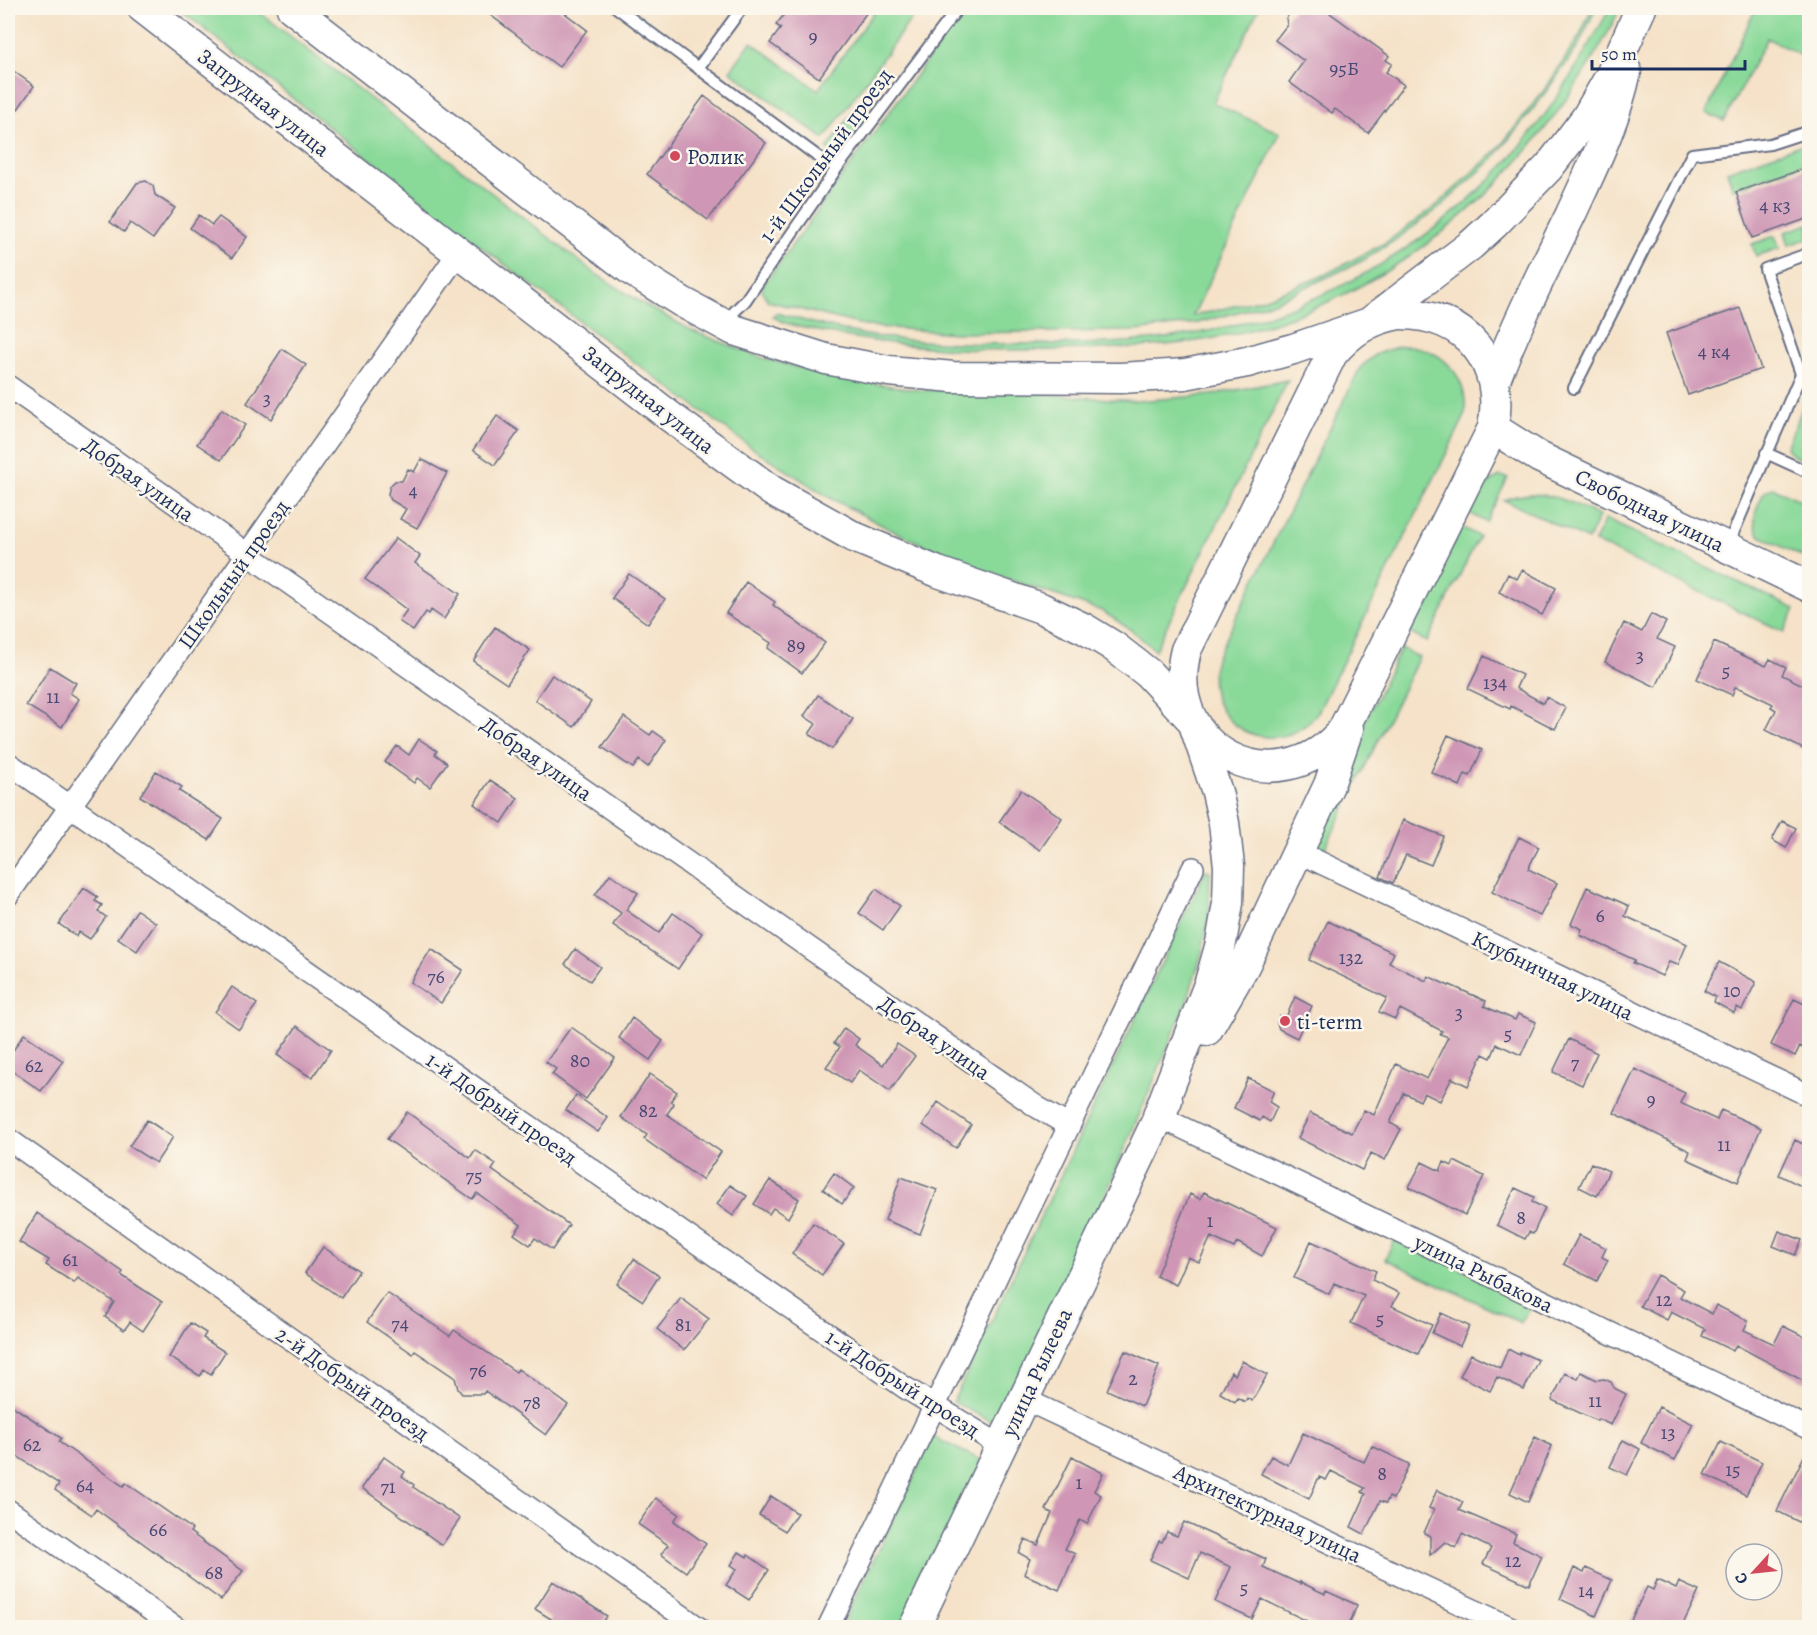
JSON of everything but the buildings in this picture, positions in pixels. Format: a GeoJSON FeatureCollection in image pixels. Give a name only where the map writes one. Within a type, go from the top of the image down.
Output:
{"type":"FeatureCollection","features":[{"type":"Feature","properties":{"kind":"main road","name":"Запрудная улица"},"geometry":{"type":"LineString","coordinates":[[143,8],[698,438],[772,490],[854,537],[939,572],[1041,608],[1086,629],[1148,673],[1193,721],[1204,738],[1224,755],[1249,765],[1275,768],[1302,762],[1325,749],[1343,730],[1352,716]]}},
{"type":"Feature","properties":{"kind":"main road"},"geometry":{"type":"LineString","coordinates":[[292,8],[631,270],[734,330],[816,356],[890,371],[953,376],[1105,379],[1169,375],[1232,366],[1286,351],[1386,317],[1412,314],[1450,325],[1467,337],[1487,363],[1494,382],[1496,402],[1493,428],[1352,716]]}},
{"type":"Feature","properties":{"kind":"main road"},"geometry":{"type":"LineString","coordinates":[[1494,382],[1530,299],[1602,147],[1620,98],[1640,11]]}},
{"type":"Feature","properties":{"kind":"main road","name":"улица Рылеева"},"geometry":{"type":"LineString","coordinates":[[914,1628],[1158,1116],[1210,982],[1221,943],[1226,920],[1229,877],[1226,832],[1217,792],[1185,703],[1183,663],[1191,639],[1332,354],[1350,335],[1471,245],[1539,179],[1578,130],[1604,90],[1640,11]]}},
{"type":"Feature","properties":{"kind":"main road","name":"Свободная улица"},"geometry":{"type":"LineString","coordinates":[[1493,428],[1539,457],[1809,587]]}},
{"type":"Feature","properties":{"kind":"main road","name":"улица Рылеева"},"geometry":{"type":"LineString","coordinates":[[1158,1116],[1244,966],[1329,785],[1352,716]]}},
{"type":"Feature","properties":{"kind":"street","name":"Школьный проезд"},"geometry":{"type":"LineString","coordinates":[[8,895],[459,252]]}},
{"type":"Feature","properties":{"kind":"street","name":"Добрая улица"},"geometry":{"type":"LineString","coordinates":[[8,386],[1036,1107],[1070,1126]]}},
{"type":"Feature","properties":{"kind":"street","name":"1-й Добрый проезд"},"geometry":{"type":"LineString","coordinates":[[8,763],[935,1406],[1001,1446]]}},
{"type":"Feature","properties":{"kind":"street","name":"Клубничная улица"},"geometry":{"type":"LineString","coordinates":[[1298,852],[1809,1096]]}},
{"type":"Feature","properties":{"kind":"street"},"geometry":{"type":"LineString","coordinates":[[828,1628],[1193,868]]}},
{"type":"Feature","properties":{"kind":"street","name":"улица Рыбакова"},"geometry":{"type":"LineString","coordinates":[[1158,1116],[1809,1429]]}},
{"type":"Feature","properties":{"kind":"street","name":"2-й Добрый проезд"},"geometry":{"type":"LineString","coordinates":[[8,1139],[699,1628]]}},
{"type":"Feature","properties":{"kind":"street","name":"Архитектурная улица"},"geometry":{"type":"LineString","coordinates":[[1024,1399],[1512,1628]]}},
{"type":"Feature","properties":{"kind":"street"},"geometry":{"type":"LineString","coordinates":[[8,1510],[176,1628]]}},
{"type":"Feature","properties":{"kind":"lane"},"geometry":{"type":"LineString","coordinates":[[617,8],[817,156],[837,168]]}},
{"type":"Feature","properties":{"kind":"lane"},"geometry":{"type":"LineString","coordinates":[[698,68],[742,8]]}},
{"type":"Feature","properties":{"kind":"lane","name":"1-й Школьный проезд"},"geometry":{"type":"LineString","coordinates":[[722,323],[745,301],[837,168],[958,8]]}},
{"type":"Feature","properties":{"kind":"lane"},"geometry":{"type":"LineString","coordinates":[[1574,388],[1692,153],[1770,144],[1809,131]]}},
{"type":"Feature","properties":{"kind":"lane"},"geometry":{"type":"LineString","coordinates":[[1727,547],[1766,453],[1805,372],[1765,269],[1809,253]]}},
{"type":"Feature","properties":{"kind":"lane"},"geometry":{"type":"LineString","coordinates":[[1766,453],[1809,473]]}},
{"type":"Feature","properties":{"kind":"green space"},"geometry":{"type":"Polygon","coordinates":[[[178,8],[254,8],[596,274],[645,305],[693,331],[762,358],[843,379],[919,390],[1002,391],[1137,401],[1210,395],[1288,380],[1155,650],[1131,630],[1102,611],[972,567],[889,529],[825,495],[752,448],[600,337],[457,228],[178,8]]]}},
{"type":"Feature","properties":{"kind":"green space"},"geometry":{"type":"Polygon","coordinates":[[[877,8],[919,8],[824,139],[730,71],[751,42],[818,90],[877,8]]]}},
{"type":"Feature","properties":{"kind":"green space"},"geometry":{"type":"Polygon","coordinates":[[[965,8],[1259,8],[1213,103],[1280,133],[1193,316],[1263,299],[1322,276],[1385,243],[1437,205],[1498,149],[1548,85],[1579,37],[1592,8],[1596,8],[1577,48],[1538,103],[1492,160],[1438,209],[1394,241],[1362,261],[1274,302],[1198,323],[1135,331],[955,333],[866,326],[768,301],[762,291],[764,284],[965,8]]]}},
{"type":"Feature","properties":{"kind":"green space"},"geometry":{"type":"Polygon","coordinates":[[[1610,8],[1620,8],[1600,48],[1576,85],[1543,130],[1507,172],[1468,211],[1425,245],[1379,275],[1330,301],[1279,321],[1225,336],[1161,345],[1095,349],[993,350],[939,348],[868,340],[793,325],[773,316],[776,313],[855,333],[906,340],[1063,344],[1118,343],[1173,337],[1226,327],[1278,312],[1328,292],[1376,267],[1422,237],[1464,204],[1503,166],[1538,124],[1585,53],[1610,8]]]}},
{"type":"Feature","properties":{"kind":"green space"},"geometry":{"type":"Polygon","coordinates":[[[1756,8],[1809,8],[1809,55],[1807,59],[1767,38],[1724,121],[1706,113],[1756,8]]]}},
{"type":"Feature","properties":{"kind":"green space"},"geometry":{"type":"Polygon","coordinates":[[[860,102],[865,108],[868,120],[844,151],[833,152],[827,149],[860,102]]]}},
{"type":"Feature","properties":{"kind":"green space"},"geometry":{"type":"Polygon","coordinates":[[[1809,142],[1809,162],[1733,189],[1727,171],[1809,142]]]}},
{"type":"Feature","properties":{"kind":"green space"},"geometry":{"type":"Polygon","coordinates":[[[1809,224],[1809,238],[1789,245],[1785,232],[1809,224]]]}},
{"type":"Feature","properties":{"kind":"green space"},"geometry":{"type":"Polygon","coordinates":[[[1775,236],[1780,248],[1756,256],[1752,244],[1775,236]]]}},
{"type":"Feature","properties":{"kind":"green space"},"geometry":{"type":"Polygon","coordinates":[[[1400,346],[1428,351],[1440,357],[1450,366],[1463,390],[1464,418],[1318,712],[1301,728],[1281,736],[1261,736],[1243,730],[1227,717],[1216,700],[1212,680],[1217,656],[1360,368],[1376,354],[1400,346]]]}},
{"type":"Feature","properties":{"kind":"green space"},"geometry":{"type":"Polygon","coordinates":[[[1809,392],[1809,464],[1792,455],[1786,448],[1806,399],[1804,394],[1809,392]]]}},
{"type":"Feature","properties":{"kind":"green space"},"geometry":{"type":"Polygon","coordinates":[[[1500,476],[1508,478],[1486,522],[1468,513],[1481,491],[1488,483],[1500,476]]]}},
{"type":"Feature","properties":{"kind":"green space"},"geometry":{"type":"Polygon","coordinates":[[[1773,488],[1809,504],[1809,560],[1760,536],[1757,531],[1755,520],[1757,508],[1765,491],[1773,488]]]}},
{"type":"Feature","properties":{"kind":"green space"},"geometry":{"type":"Polygon","coordinates":[[[1533,494],[1559,498],[1599,516],[1588,540],[1504,500],[1533,494]]]}},
{"type":"Feature","properties":{"kind":"green space"},"geometry":{"type":"Polygon","coordinates":[[[1605,519],[1795,609],[1784,632],[1594,542],[1605,519]]]}},
{"type":"Feature","properties":{"kind":"green space"},"geometry":{"type":"Polygon","coordinates":[[[1461,527],[1479,536],[1427,642],[1409,633],[1461,527]]]}},
{"type":"Feature","properties":{"kind":"green space"},"geometry":{"type":"Polygon","coordinates":[[[1401,648],[1419,657],[1350,797],[1332,788],[1401,648]]]}},
{"type":"Feature","properties":{"kind":"green space"},"geometry":{"type":"Polygon","coordinates":[[[1329,794],[1347,803],[1325,849],[1307,840],[1329,794]]]}},
{"type":"Feature","properties":{"kind":"green space"},"geometry":{"type":"Polygon","coordinates":[[[1206,870],[1210,871],[1209,918],[1201,956],[1186,1004],[1004,1428],[953,1402],[1206,870]]]}},
{"type":"Feature","properties":{"kind":"green space"},"geometry":{"type":"Polygon","coordinates":[[[1396,1237],[1531,1304],[1521,1323],[1385,1259],[1396,1237]]]}},
{"type":"Feature","properties":{"kind":"green space"},"geometry":{"type":"Polygon","coordinates":[[[933,1437],[985,1462],[906,1627],[841,1628],[933,1437]]]}},
{"type":"Feature","properties":{"kind":"place","name":"Ролик"},"geometry":{"type":"Point","coordinates":[675,156]}},
{"type":"Feature","properties":{"kind":"place","name":"ti-term"},"geometry":{"type":"Point","coordinates":[1285,1021]}}]}
